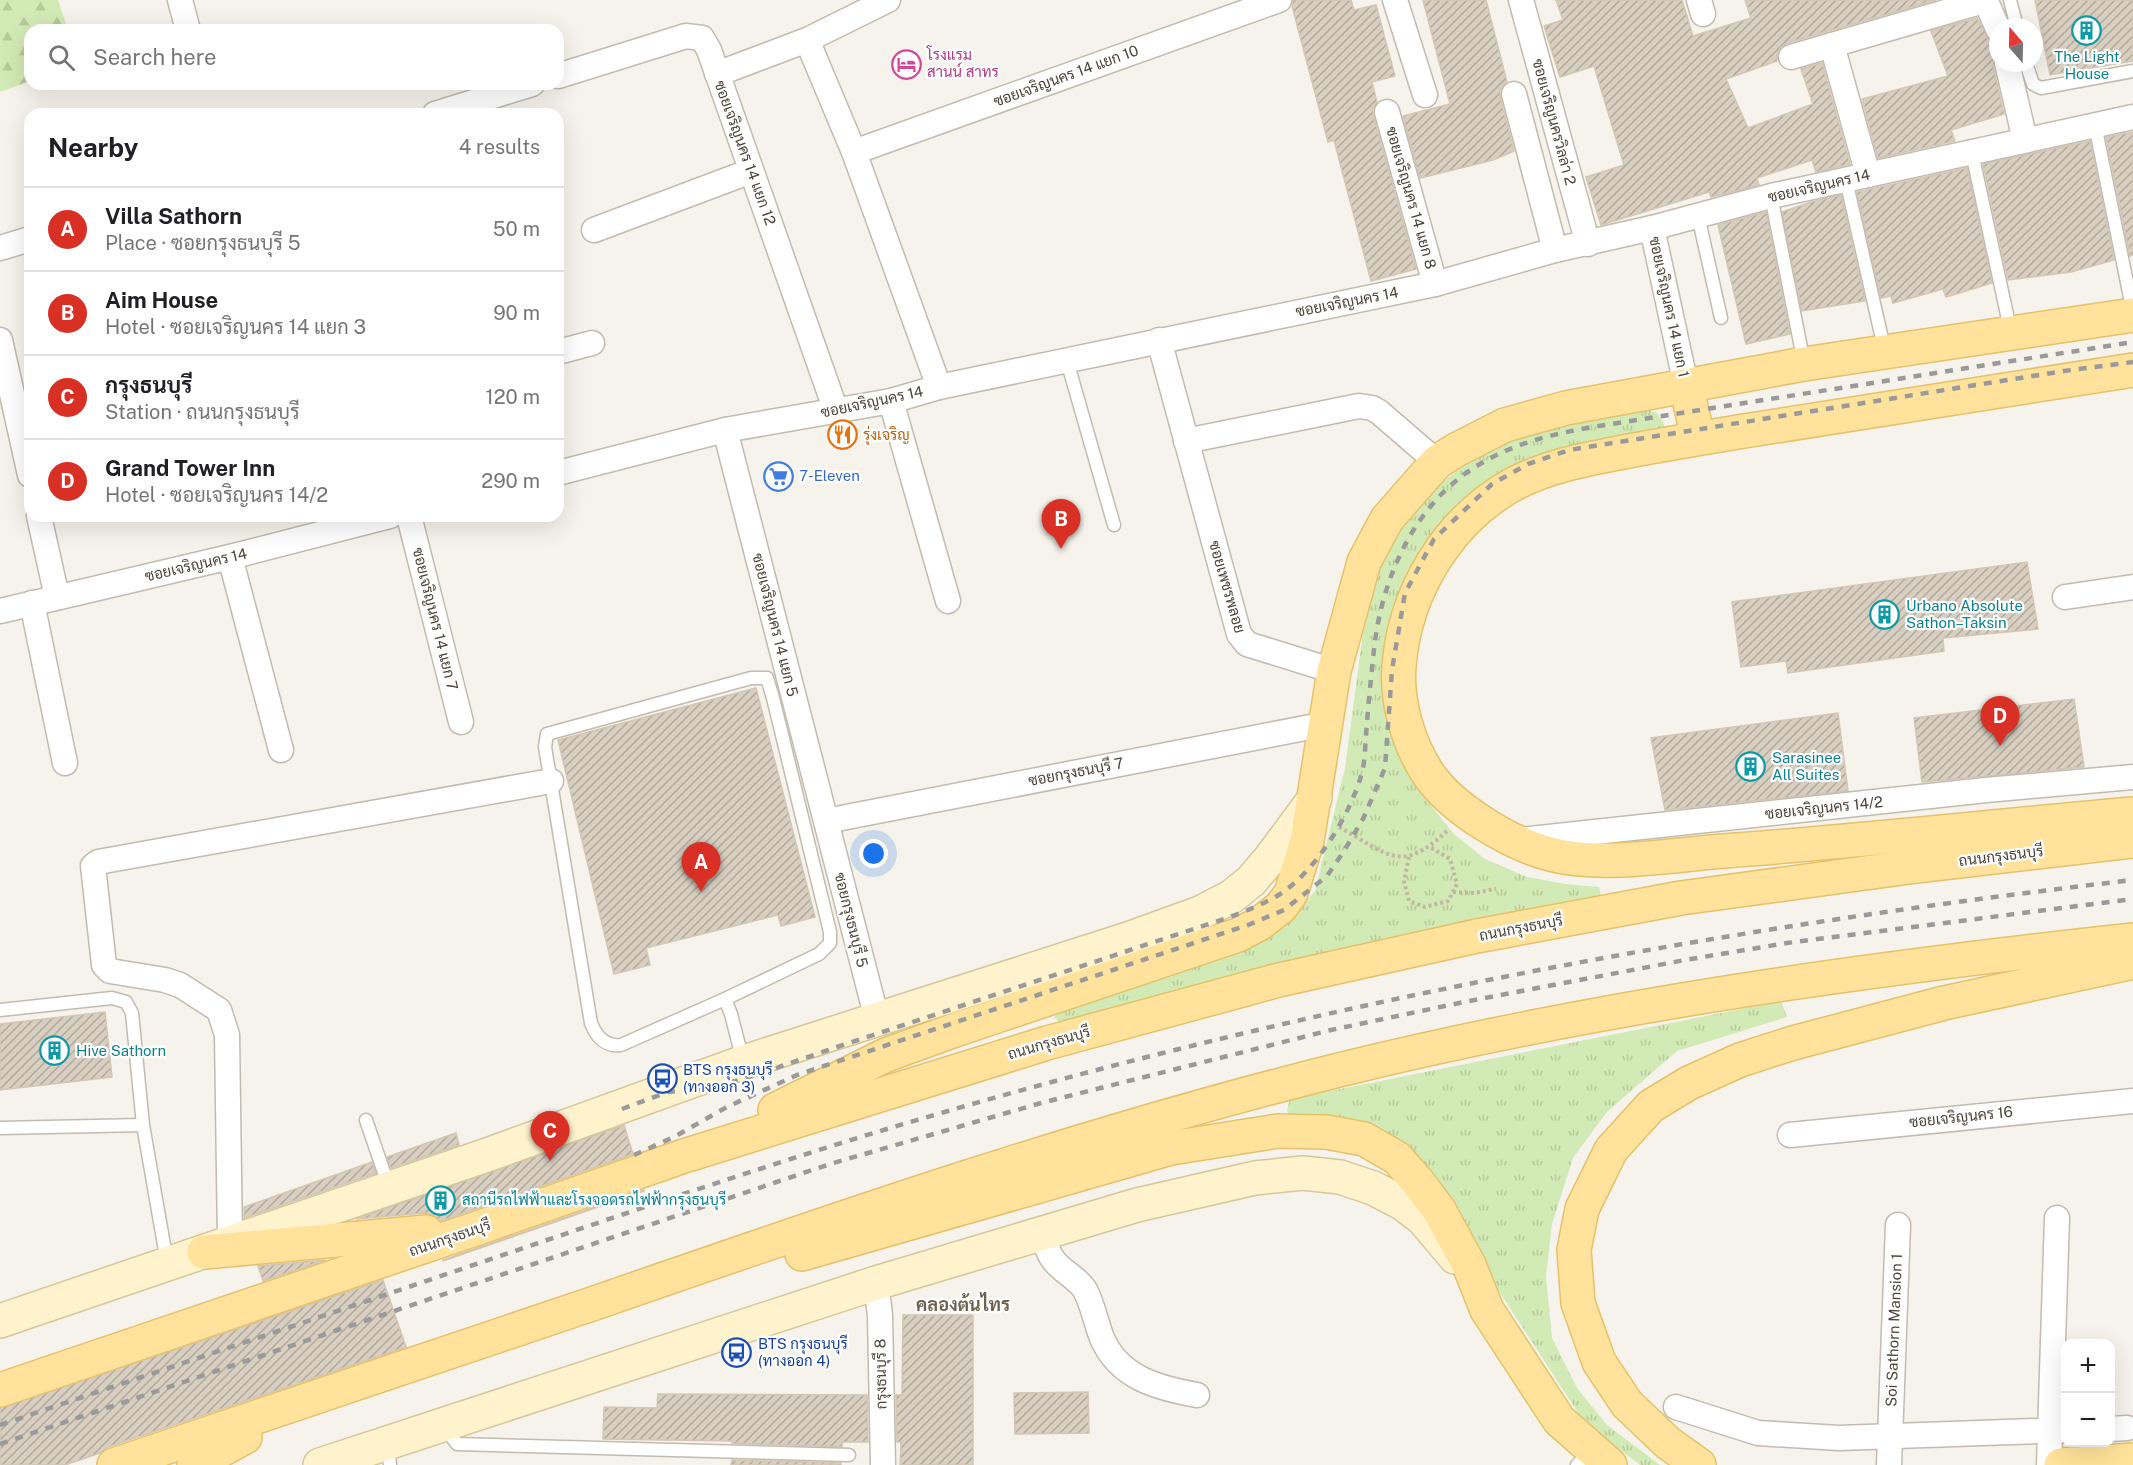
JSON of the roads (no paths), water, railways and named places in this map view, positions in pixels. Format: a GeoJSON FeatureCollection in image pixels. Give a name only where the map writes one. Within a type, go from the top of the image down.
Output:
{"type":"FeatureCollection","features":[{"type":"Feature","properties":{"kind":"main road"},"geometry":{"type":"LineString","coordinates":[[684,1156],[886,1055],[1211,946],[1259,924],[1281,907],[1291,893],[1307,841],[1323,811],[1326,724],[1334,671],[1364,562],[1387,519],[1437,462],[1456,450],[1505,425],[1566,408],[1804,364],[2133,314]]}},
{"type":"Feature","properties":{"kind":"main road"},"geometry":{"type":"LineString","coordinates":[[2133,370],[1698,438],[1593,458],[1549,469],[1513,485],[1481,507],[1445,542],[1414,599],[1404,633],[1398,670],[1401,710],[1412,740],[1428,772],[1448,796],[1474,816],[1515,841],[1554,855],[1603,860],[1766,848],[2133,814]]}},
{"type":"Feature","properties":{"kind":"main road"},"geometry":{"type":"LineString","coordinates":[[1686,385],[1698,438]]}},
{"type":"Feature","properties":{"kind":"main road"},"geometry":{"type":"LineString","coordinates":[[0,1321],[168,1265],[744,1062],[1118,942],[1200,913],[1231,897],[1251,881],[1269,860],[1323,811]]}},
{"type":"Feature","properties":{"kind":"main road","name":"ถนนกรุงธนบุรี"},"geometry":{"type":"LineString","coordinates":[[0,1390],[684,1156],[1047,1043],[1279,980],[1477,936],[1681,898],[1909,867],[2133,841]]}},
{"type":"Feature","properties":{"kind":"main road"},"geometry":{"type":"LineString","coordinates":[[114,1465],[459,1350],[840,1218],[994,1168],[1167,1117],[1336,1071],[1493,1036],[1693,997],[1884,970],[2133,940]]}},
{"type":"Feature","properties":{"kind":"main road"},"geometry":{"type":"LineString","coordinates":[[1699,1465],[1668,1443],[1627,1404],[1599,1362],[1578,1303],[1574,1250],[1582,1209],[1611,1150],[1651,1106],[1689,1083],[1740,1060],[1792,1043],[1944,1003],[2133,962]]}},
{"type":"Feature","properties":{"kind":"main road"},"geometry":{"type":"LineString","coordinates":[[459,1350],[1171,1148],[1278,1131],[1326,1132],[1364,1139],[1397,1158],[1419,1182],[1456,1239],[1469,1264],[1487,1310]]}},
{"type":"Feature","properties":{"kind":"main road"},"geometry":{"type":"LineString","coordinates":[[320,1465],[389,1454],[442,1425],[876,1283],[1043,1232],[1137,1205],[1255,1178],[1303,1173],[1340,1177],[1373,1188],[1402,1203],[1424,1219],[1458,1262],[1558,1420],[1593,1460]]}},
{"type":"Feature","properties":{"kind":"main road"},"geometry":{"type":"LineString","coordinates":[[217,1247],[478,1228]]}},
{"type":"Feature","properties":{"kind":"main road"},"geometry":{"type":"LineString","coordinates":[[194,1465],[314,1398]]}},
{"type":"Feature","properties":{"kind":"main road"},"geometry":{"type":"LineString","coordinates":[[2061,1465],[2133,1461]]}},
{"type":"Feature","properties":{"kind":"street"},"geometry":{"type":"LineString","coordinates":[[180,0],[186,24]]}},
{"type":"Feature","properties":{"kind":"street"},"geometry":{"type":"LineString","coordinates":[[717,74],[807,40],[888,0]]}},
{"type":"Feature","properties":{"kind":"street","name":"ซอยเจริญนคร 14 แยก 10"},"geometry":{"type":"LineString","coordinates":[[854,152],[1279,0]]}},
{"type":"Feature","properties":{"kind":"street"},"geometry":{"type":"LineString","coordinates":[[1395,0],[1425,95]]}},
{"type":"Feature","properties":{"kind":"street","name":"ซอยเจริญนครวิลล่า 2"},"geometry":{"type":"LineString","coordinates":[[1521,0],[1588,244]]}},
{"type":"Feature","properties":{"kind":"street"},"geometry":{"type":"LineString","coordinates":[[1791,57],[1980,2],[1989,6],[1994,18]]}},
{"type":"Feature","properties":{"kind":"street","name":"ซอยเจริญนคร 14 แยก 12"},"geometry":{"type":"LineString","coordinates":[[564,74],[686,36],[702,38],[717,74],[836,411]]}},
{"type":"Feature","properties":{"kind":"street"},"geometry":{"type":"LineString","coordinates":[[807,40],[854,152],[939,387]]}},
{"type":"Feature","properties":{"kind":"street"},"geometry":{"type":"LineString","coordinates":[[1832,45],[1857,178]]}},
{"type":"Feature","properties":{"kind":"street"},"geometry":{"type":"LineString","coordinates":[[2009,72],[2025,140]]}},
{"type":"Feature","properties":{"kind":"street"},"geometry":{"type":"LineString","coordinates":[[454,108],[513,90]]}},
{"type":"Feature","properties":{"kind":"street"},"geometry":{"type":"LineString","coordinates":[[1514,94],[1555,250]]}},
{"type":"Feature","properties":{"kind":"street","name":"ซอยเจริญนคร 14 แยก 8"},"geometry":{"type":"LineString","coordinates":[[1387,112],[1436,284]]}},
{"type":"Feature","properties":{"kind":"street","name":"ซอยเจริญนคร 14"},"geometry":{"type":"LineString","coordinates":[[564,471],[725,430],[891,401],[939,387],[1436,284],[1555,250],[1652,228],[1771,196],[2133,117]]}},
{"type":"Feature","properties":{"kind":"street"},"geometry":{"type":"LineString","coordinates":[[594,230],[751,171]]}},
{"type":"Feature","properties":{"kind":"street","name":"ซอยเจริญนคร 14 แยก 1"},"geometry":{"type":"LineString","coordinates":[[1652,228],[1686,385]]}},
{"type":"Feature","properties":{"kind":"street"},"geometry":{"type":"LineString","coordinates":[[0,248],[24,241]]}},
{"type":"Feature","properties":{"kind":"street"},"geometry":{"type":"LineString","coordinates":[[0,340],[24,448]]}},
{"type":"Feature","properties":{"kind":"street","name":"ซอยเพชรพลอย"},"geometry":{"type":"LineString","coordinates":[[1159,340],[1242,640],[1248,644],[1334,671]]}},
{"type":"Feature","properties":{"kind":"street"},"geometry":{"type":"LineString","coordinates":[[564,350],[592,343]]}},
{"type":"Feature","properties":{"kind":"street"},"geometry":{"type":"LineString","coordinates":[[891,401],[948,602]]}},
{"type":"Feature","properties":{"kind":"street"},"geometry":{"type":"LineString","coordinates":[[1186,441],[1359,406],[1372,408],[1378,412],[1437,462]]}},
{"type":"Feature","properties":{"kind":"street","name":"ซอยเจริญนคร 14 แยก 5"},"geometry":{"type":"LineString","coordinates":[[725,430],[777,675],[826,821]]}},
{"type":"Feature","properties":{"kind":"street"},"geometry":{"type":"LineString","coordinates":[[40,522],[57,597]]}},
{"type":"Feature","properties":{"kind":"street","name":"ซอยเจริญนคร 14"},"geometry":{"type":"LineString","coordinates":[[0,611],[230,557],[353,522]]}},
{"type":"Feature","properties":{"kind":"street","name":"ซอยเจริญนคร 14 แยก 7"},"geometry":{"type":"LineString","coordinates":[[411,522],[461,722]]}},
{"type":"Feature","properties":{"kind":"street"},"geometry":{"type":"LineString","coordinates":[[230,557],[282,750]]}},
{"type":"Feature","properties":{"kind":"street"},"geometry":{"type":"LineString","coordinates":[[2065,597],[2133,586]]}},
{"type":"Feature","properties":{"kind":"street"},"geometry":{"type":"LineString","coordinates":[[33,603],[64,763]]}},
{"type":"Feature","properties":{"kind":"street","name":"ซอยกรุงธนบุรี 7"},"geometry":{"type":"LineString","coordinates":[[826,821],[1326,724]]}},
{"type":"Feature","properties":{"kind":"street","name":"ซอยเจริญนคร 14/2"},"geometry":{"type":"LineString","coordinates":[[1515,841],[2048,778],[2133,777]]}},
{"type":"Feature","properties":{"kind":"street"},"geometry":{"type":"LineString","coordinates":[[217,1247],[227,1035],[219,1010],[180,986],[165,980],[106,969],[93,867],[98,862],[551,781]]}},
{"type":"Feature","properties":{"kind":"street","name":"ซอยกรุงธนบุรี 5"},"geometry":{"type":"LineString","coordinates":[[826,821],[877,1019]]}},
{"type":"Feature","properties":{"kind":"street","name":"ซอยเจริญนคร 16"},"geometry":{"type":"LineString","coordinates":[[1790,1135],[2133,1101]]}},
{"type":"Feature","properties":{"kind":"street"},"geometry":{"type":"LineString","coordinates":[[2049,1465],[2058,1430],[2057,1218]]}},
{"type":"Feature","properties":{"kind":"street","name":"Soi Sathorn Mansion 1"},"geometry":{"type":"LineString","coordinates":[[1889,1465],[1898,1225]]}},
{"type":"Feature","properties":{"kind":"street"},"geometry":{"type":"LineString","coordinates":[[1043,1232],[1053,1260],[1085,1290],[1104,1342],[1119,1364],[1138,1379],[1163,1389],[1197,1395]]}},
{"type":"Feature","properties":{"kind":"street","name":"กรุงธนบุรี 8"},"geometry":{"type":"LineString","coordinates":[[876,1283],[880,1315],[882,1465]]}},
{"type":"Feature","properties":{"kind":"street"},"geometry":{"type":"LineString","coordinates":[[1676,1407],[1758,1433],[1839,1438],[2058,1430]]}},
{"type":"Feature","properties":{"kind":"lane"},"geometry":{"type":"LineString","coordinates":[[2010,0],[2015,18]]}},
{"type":"Feature","properties":{"kind":"lane"},"geometry":{"type":"LineString","coordinates":[[2029,72],[2033,84],[2041,88],[2133,71]]}},
{"type":"Feature","properties":{"kind":"lane"},"geometry":{"type":"LineString","coordinates":[[2095,125],[2133,314]]}},
{"type":"Feature","properties":{"kind":"lane"},"geometry":{"type":"LineString","coordinates":[[1972,153],[2012,334]]}},
{"type":"Feature","properties":{"kind":"lane"},"geometry":{"type":"LineString","coordinates":[[1857,178],[1885,352]]}},
{"type":"Feature","properties":{"kind":"lane"},"geometry":{"type":"LineString","coordinates":[[1771,196],[1804,364]]}},
{"type":"Feature","properties":{"kind":"lane"},"geometry":{"type":"LineString","coordinates":[[1698,216],[1721,318]]}},
{"type":"Feature","properties":{"kind":"lane"},"geometry":{"type":"LineString","coordinates":[[1067,360],[1114,525]]}},
{"type":"Feature","properties":{"kind":"lane"},"geometry":{"type":"LineString","coordinates":[[777,675],[831,940],[828,947],[819,954],[725,999],[621,1045],[609,1045],[600,1038],[591,1023],[551,781],[545,747],[549,733],[751,678],[777,675]]}},
{"type":"Feature","properties":{"kind":"lane"},"geometry":{"type":"LineString","coordinates":[[0,1010],[112,998],[126,1002],[132,1013],[143,1125],[168,1265]]}},
{"type":"Feature","properties":{"kind":"lane"},"geometry":{"type":"LineString","coordinates":[[725,999],[744,1062]]}},
{"type":"Feature","properties":{"kind":"lane"},"geometry":{"type":"LineString","coordinates":[[366,1120],[389,1188]]}},
{"type":"Feature","properties":{"kind":"lane"},"geometry":{"type":"LineString","coordinates":[[0,1128],[143,1125]]}},
{"type":"Feature","properties":{"kind":"lane"},"geometry":{"type":"LineString","coordinates":[[442,1425],[457,1444],[849,1455]]}},
{"type":"Feature","properties":{"kind":"railway"},"geometry":{"type":"LineString","coordinates":[[622,1109],[668,1092],[701,1089],[744,1079],[1227,918],[1265,902],[1291,886],[1317,859],[1339,826],[1361,776],[1378,622],[1394,569],[1420,520],[1437,499],[1457,480],[1493,457],[1534,440],[1592,427],[2133,342]]}},
{"type":"Feature","properties":{"kind":"railway"},"geometry":{"type":"LineString","coordinates":[[634,1155],[674,1137],[727,1107],[797,1075],[1248,925],[1284,910],[1327,876],[1363,819],[1385,768],[1392,670],[1405,593],[1434,539],[1492,484],[1528,464],[1569,450],[2133,362]]}},
{"type":"Feature","properties":{"kind":"railway"},"geometry":{"type":"LineString","coordinates":[[0,1425],[777,1163],[948,1111],[1094,1071],[1240,1034],[1536,971],[1834,920],[2133,880]]}},
{"type":"Feature","properties":{"kind":"railway"},"geometry":{"type":"LineString","coordinates":[[0,1444],[830,1164],[1041,1103],[1331,1030],[1685,960],[1787,943],[2133,899]]}},
{"type":"Feature","properties":{"kind":"place","name":"The Light House"},"geometry":{"type":"Point","coordinates":[2087,30]}},
{"type":"Feature","properties":{"kind":"place","name":"โรงแรม สานน์ สาทร"},"geometry":{"type":"Point","coordinates":[906,64]}},
{"type":"Feature","properties":{"kind":"place","name":"รุ่งเจริญ"},"geometry":{"type":"Point","coordinates":[842,435]}},
{"type":"Feature","properties":{"kind":"place","name":"7-Eleven"},"geometry":{"type":"Point","coordinates":[778,476]}},
{"type":"Feature","properties":{"kind":"place","name":"Aim House"},"geometry":{"type":"Point","coordinates":[1061,549]}},
{"type":"Feature","properties":{"kind":"place","name":"Urbano Absolute Sathon–Taksin"},"geometry":{"type":"Point","coordinates":[1885,615]}},
{"type":"Feature","properties":{"kind":"place","name":"Grand Tower Inn"},"geometry":{"type":"Point","coordinates":[2000,746]}},
{"type":"Feature","properties":{"kind":"place","name":"Sarasinee All Suites"},"geometry":{"type":"Point","coordinates":[1751,767]}},
{"type":"Feature","properties":{"kind":"place","name":"Villa Sathorn"},"geometry":{"type":"Point","coordinates":[701,892]}},
{"type":"Feature","properties":{"kind":"place","name":"Hive Sathorn"},"geometry":{"type":"Point","coordinates":[55,1051]}},
{"type":"Feature","properties":{"kind":"place","name":"BTS กรุงธนบุรี (ทางออก 3)"},"geometry":{"type":"Point","coordinates":[662,1079]}},
{"type":"Feature","properties":{"kind":"place","name":"กรุงธนบุรี"},"geometry":{"type":"Point","coordinates":[550,1161]}},
{"type":"Feature","properties":{"kind":"place","name":"สถานีรถไฟฟ้าและโรงจอดรถไฟฟ้ากรุงธนบุรี"},"geometry":{"type":"Point","coordinates":[441,1200]}},
{"type":"Feature","properties":{"kind":"place","name":"BTS กรุงธนบุรี (ทางออก 4)"},"geometry":{"type":"Point","coordinates":[737,1353]}},
{"type":"Feature","properties":{"kind":"district","name":"คลองต้นไทร"},"geometry":{"type":"Point","coordinates":[963,1305]}}]}
